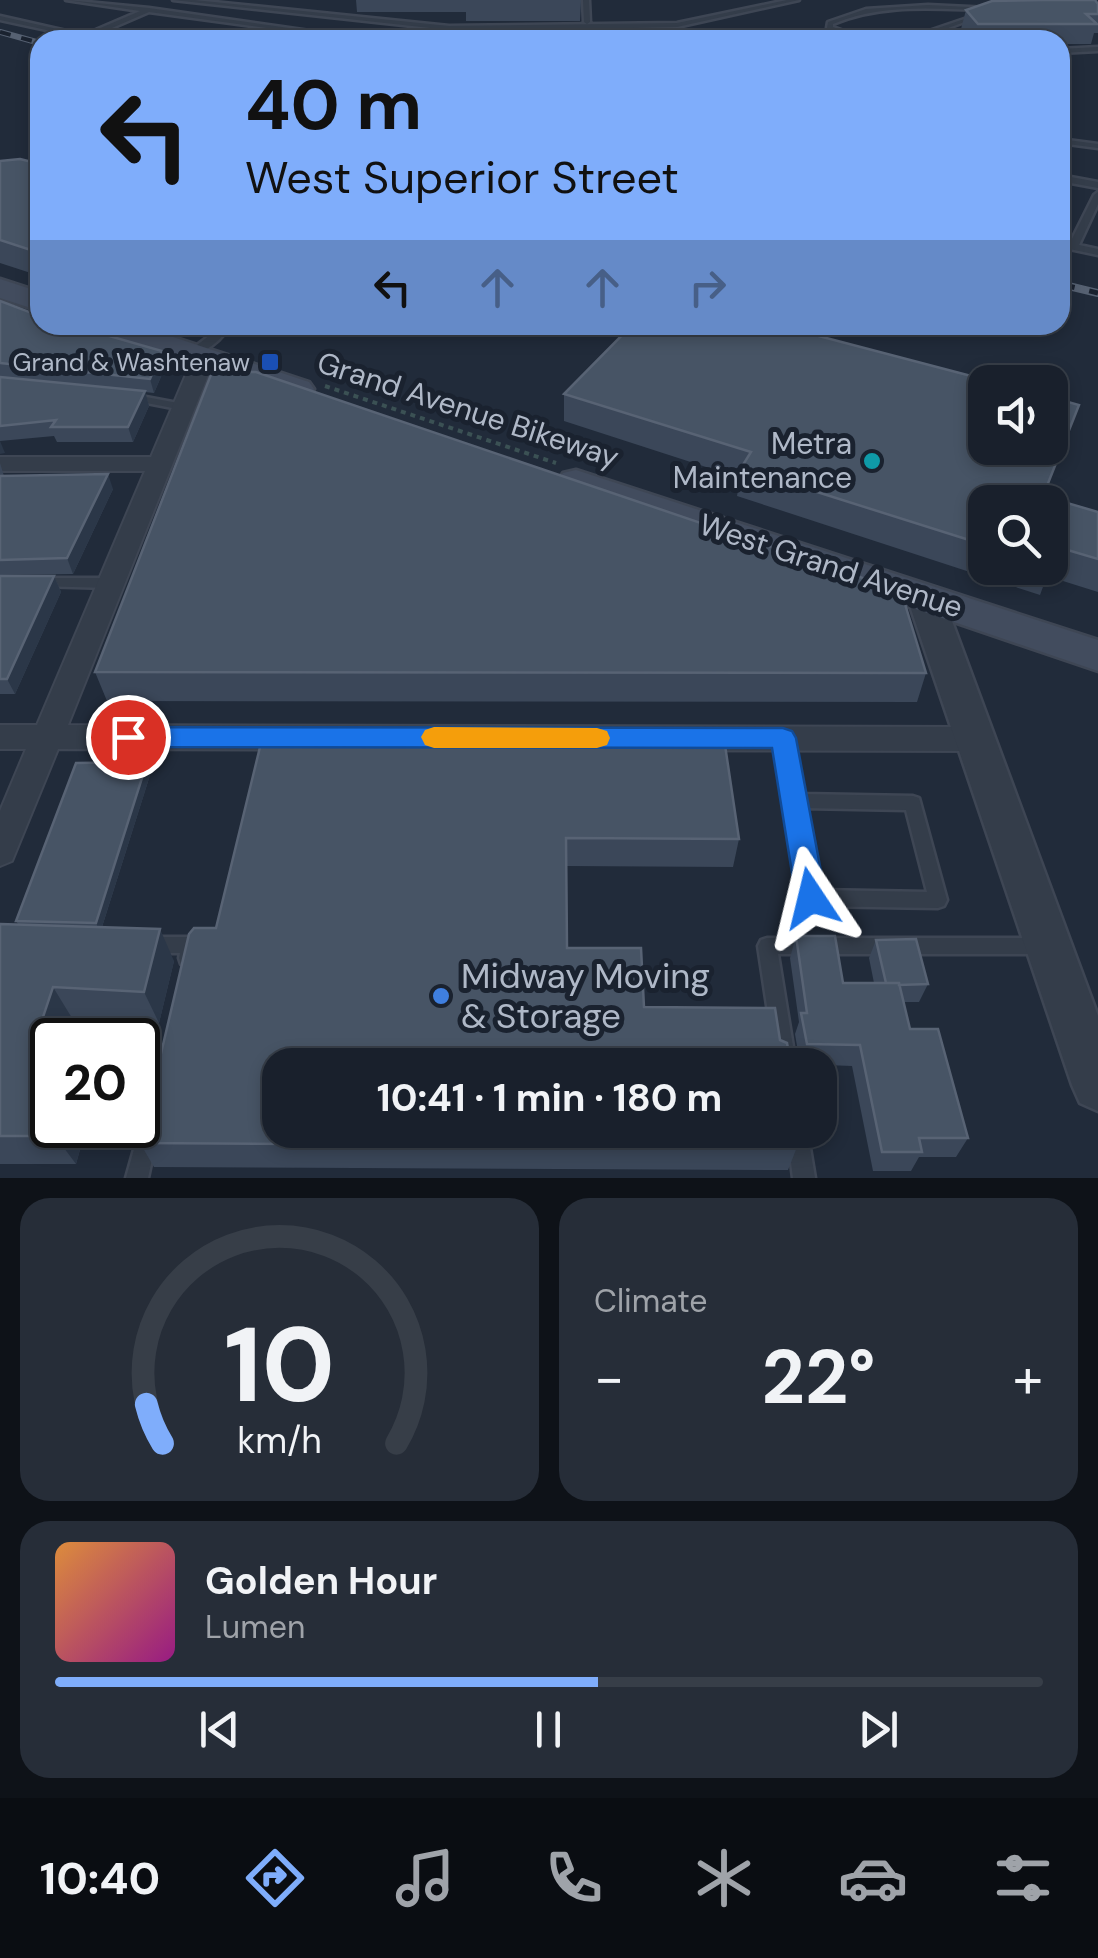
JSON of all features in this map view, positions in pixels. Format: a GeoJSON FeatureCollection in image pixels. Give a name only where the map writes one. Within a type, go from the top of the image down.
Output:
{"type":"FeatureCollection","features":[{"type":"Feature","properties":{"kind":"main road"},"geometry":{"type":"LineString","coordinates":[[0,288],[30,298]]}},
{"type":"Feature","properties":{"kind":"main road"},"geometry":{"type":"LineString","coordinates":[[137,335],[328,393]]}},
{"type":"Feature","properties":{"kind":"main road","name":"West Grand Avenue"},"geometry":{"type":"LineString","coordinates":[[555,469],[1098,656]]}},
{"type":"Feature","properties":{"kind":"street"},"geometry":{"type":"LineString","coordinates":[[0,851],[184,407],[198,356]]}},
{"type":"Feature","properties":{"kind":"street"},"geometry":{"type":"LineString","coordinates":[[0,464],[160,464]]}},
{"type":"Feature","properties":{"kind":"street"},"geometry":{"type":"LineString","coordinates":[[925,597],[1098,1085]]}},
{"type":"Feature","properties":{"kind":"street"},"geometry":{"type":"LineString","coordinates":[[0,737],[974,738]]}},
{"type":"Feature","properties":{"kind":"lane"},"geometry":{"type":"LineString","coordinates":[[69,0],[297,30]]}},
{"type":"Feature","properties":{"kind":"lane"},"geometry":{"type":"LineString","coordinates":[[176,0],[338,19],[488,28],[654,28],[710,21],[796,0]]}},
{"type":"Feature","properties":{"kind":"lane"},"geometry":{"type":"LineString","coordinates":[[586,0],[587,22]]}},
{"type":"Feature","properties":{"kind":"lane"},"geometry":{"type":"LineString","coordinates":[[108,30],[150,10]]}},
{"type":"Feature","properties":{"kind":"lane"},"geometry":{"type":"LineString","coordinates":[[836,30],[830,28],[830,23],[841,16],[868,10],[1002,11]]}},
{"type":"Feature","properties":{"kind":"lane"},"geometry":{"type":"LineString","coordinates":[[937,30],[1002,11]]}},
{"type":"Feature","properties":{"kind":"lane"},"geometry":{"type":"LineString","coordinates":[[0,18],[51,30]]}},
{"type":"Feature","properties":{"kind":"lane"},"geometry":{"type":"LineString","coordinates":[[1070,51],[1098,50]]}},
{"type":"Feature","properties":{"kind":"lane"},"geometry":{"type":"LineString","coordinates":[[1070,143],[1098,146]]}},
{"type":"Feature","properties":{"kind":"lane"},"geometry":{"type":"LineString","coordinates":[[1070,180],[1098,185]]}},
{"type":"Feature","properties":{"kind":"lane"},"geometry":{"type":"LineString","coordinates":[[1098,195],[1072,246],[1098,252]]}},
{"type":"Feature","properties":{"kind":"lane"},"geometry":{"type":"LineString","coordinates":[[198,356],[218,335]]}},
{"type":"Feature","properties":{"kind":"lane"},"geometry":{"type":"LineString","coordinates":[[111,395],[184,407]]}},
{"type":"Feature","properties":{"kind":"lane"},"geometry":{"type":"LineString","coordinates":[[19,582],[111,583]]}},
{"type":"Feature","properties":{"kind":"lane"},"geometry":{"type":"LineString","coordinates":[[783,738],[811,898],[938,900],[913,803],[795,802]]}},
{"type":"Feature","properties":{"kind":"lane"},"geometry":{"type":"LineString","coordinates":[[137,945],[192,945],[182,984]]}},
{"type":"Feature","properties":{"kind":"lane"},"geometry":{"type":"LineString","coordinates":[[783,1048],[767,946],[1049,946]]}},
{"type":"Feature","properties":{"kind":"lane"},"geometry":{"type":"LineString","coordinates":[[137,1178],[144,1148]]}},
{"type":"Feature","properties":{"kind":"lane"},"geometry":{"type":"LineString","coordinates":[[799,1148],[804,1178]]}},
{"type":"Feature","properties":{"kind":"path","name":"Grand Avenue Bikeway"},"geometry":{"type":"LineString","coordinates":[[328,393],[555,469]]}},
{"type":"Feature","properties":{"kind":"building"},"geometry":{"type":"Polygon","coordinates":[[[1095,0],[1098,14],[1086,14],[1097,24],[978,24],[966,10],[992,1],[1095,0]]]}},
{"type":"Feature","properties":{"kind":"building"},"geometry":{"type":"Polygon","coordinates":[[[0,161],[30,162],[30,250],[0,240],[0,161]]]}},
{"type":"Feature","properties":{"kind":"building"},"geometry":{"type":"Polygon","coordinates":[[[0,301],[30,312],[30,335],[106,335],[162,351],[150,379],[0,363],[0,301]]]}},
{"type":"Feature","properties":{"kind":"building","name":"Metra Maintenance"},"geometry":{"type":"Polygon","coordinates":[[[622,335],[815,335],[968,375],[968,465],[1055,465],[1047,485],[968,485],[968,540],[741,468],[751,452],[564,394],[622,335]]]}},
{"type":"Feature","properties":{"kind":"building"},"geometry":{"type":"Polygon","coordinates":[[[212,372],[256,372],[901,591],[926,673],[95,672],[212,372]]]}},
{"type":"Feature","properties":{"kind":"building"},"geometry":{"type":"Polygon","coordinates":[[[0,377],[145,391],[128,427],[51,427],[56,420],[0,426],[0,377]]]}},
{"type":"Feature","properties":{"kind":"building","name":"Metra Maintenance"},"geometry":{"type":"Polygon","coordinates":[[[1068,402],[1079,405],[1068,433],[1068,402]]]}},
{"type":"Feature","properties":{"kind":"building"},"geometry":{"type":"Polygon","coordinates":[[[108,474],[67,558],[0,560],[0,476],[108,474]]]}},
{"type":"Feature","properties":{"kind":"building","name":"Metra Maintenance"},"geometry":{"type":"Polygon","coordinates":[[[1068,503],[1098,512],[1098,559],[1068,550],[1068,503]]]}},
{"type":"Feature","properties":{"kind":"building"},"geometry":{"type":"Polygon","coordinates":[[[0,576],[54,576],[7,679],[0,679],[0,576]]]}},
{"type":"Feature","properties":{"kind":"building"},"geometry":{"type":"Polygon","coordinates":[[[261,743],[725,745],[739,839],[566,838],[567,948],[641,948],[644,1007],[775,1008],[780,1040],[788,1048],[262,1048],[262,1144],[160,1143],[160,1058],[189,934],[194,928],[216,928],[261,743]]]}},
{"type":"Feature","properties":{"kind":"building"},"geometry":{"type":"Polygon","coordinates":[[[147,762],[96,923],[16,921],[76,763],[147,762]]]}},
{"type":"Feature","properties":{"kind":"building"},"geometry":{"type":"Polygon","coordinates":[[[0,924],[160,929],[144,992],[53,987],[43,1018],[30,1018],[30,1136],[0,1136],[0,924]]]}},
{"type":"Feature","properties":{"kind":"building"},"geometry":{"type":"Polygon","coordinates":[[[796,936],[835,936],[843,983],[899,983],[910,1029],[938,1029],[968,1138],[919,1138],[922,1152],[882,1152],[860,1045],[807,1044],[801,1013],[807,1013],[796,936]]]}},
{"type":"Feature","properties":{"kind":"building"},"geometry":{"type":"Polygon","coordinates":[[[916,939],[928,984],[886,983],[876,940],[916,939]]]}},
{"type":"Feature","properties":{"kind":"railway"},"geometry":{"type":"LineString","coordinates":[[0,32],[30,40]]}},
{"type":"Feature","properties":{"kind":"railway"},"geometry":{"type":"LineString","coordinates":[[1070,286],[1098,293]]}},
{"type":"Feature","properties":{"kind":"slow traffic"},"geometry":{"type":"LineString","coordinates":[[434,737],[597,738]]}},
{"type":"Feature","properties":{"kind":"place","name":"Grand & Washtenaw"},"geometry":{"type":"Point","coordinates":[270,362]}},
{"type":"Feature","properties":{"kind":"place","name":"Metra Maintenance"},"geometry":{"type":"Point","coordinates":[872,461]}},
{"type":"Feature","properties":{"kind":"place","name":"Midway Moving & Storage"},"geometry":{"type":"Point","coordinates":[441,996]}},
{"type":"Feature","properties":{"kind":"route"},"geometry":{"type":"LineString","coordinates":[[128,737],[783,738],[811,898]]}}]}
